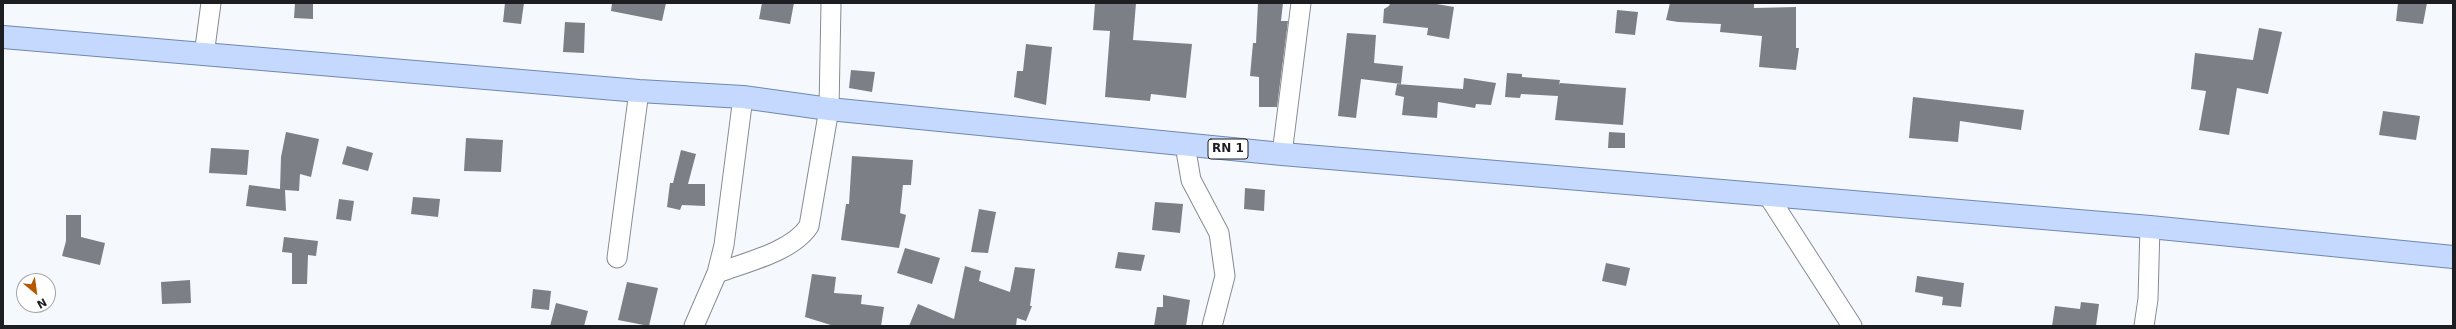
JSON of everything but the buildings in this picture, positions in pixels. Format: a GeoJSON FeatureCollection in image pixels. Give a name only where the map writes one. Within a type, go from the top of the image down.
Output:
{"type":"FeatureCollection","features":[{"type":"Feature","properties":{"kind":"main road","name":"RN 1"},"geometry":{"type":"LineString","coordinates":[[3,37],[639,91],[743,97],[830,108],[1185,145],[1769,197],[2150,227],[2453,257]]}},
{"type":"Feature","properties":{"kind":"street"},"geometry":{"type":"LineString","coordinates":[[204,55],[212,3]]}},
{"type":"Feature","properties":{"kind":"street"},"geometry":{"type":"LineString","coordinates":[[717,273],[789,245],[802,237],[809,226],[830,108],[831,3]]}},
{"type":"Feature","properties":{"kind":"street"},"geometry":{"type":"LineString","coordinates":[[1282,154],[1301,3]]}},
{"type":"Feature","properties":{"kind":"street"},"geometry":{"type":"LineString","coordinates":[[617,258],[639,91]]}},
{"type":"Feature","properties":{"kind":"street"},"geometry":{"type":"LineString","coordinates":[[694,326],[717,273],[725,238],[743,97]]}},
{"type":"Feature","properties":{"kind":"street"},"geometry":{"type":"LineString","coordinates":[[1185,145],[1191,180],[1219,234],[1225,276],[1212,326]]}},
{"type":"Feature","properties":{"kind":"street"},"geometry":{"type":"LineString","coordinates":[[1769,197],[1852,326]]}},
{"type":"Feature","properties":{"kind":"street"},"geometry":{"type":"LineString","coordinates":[[2144,326],[2148,299],[2150,227]]}}]}
